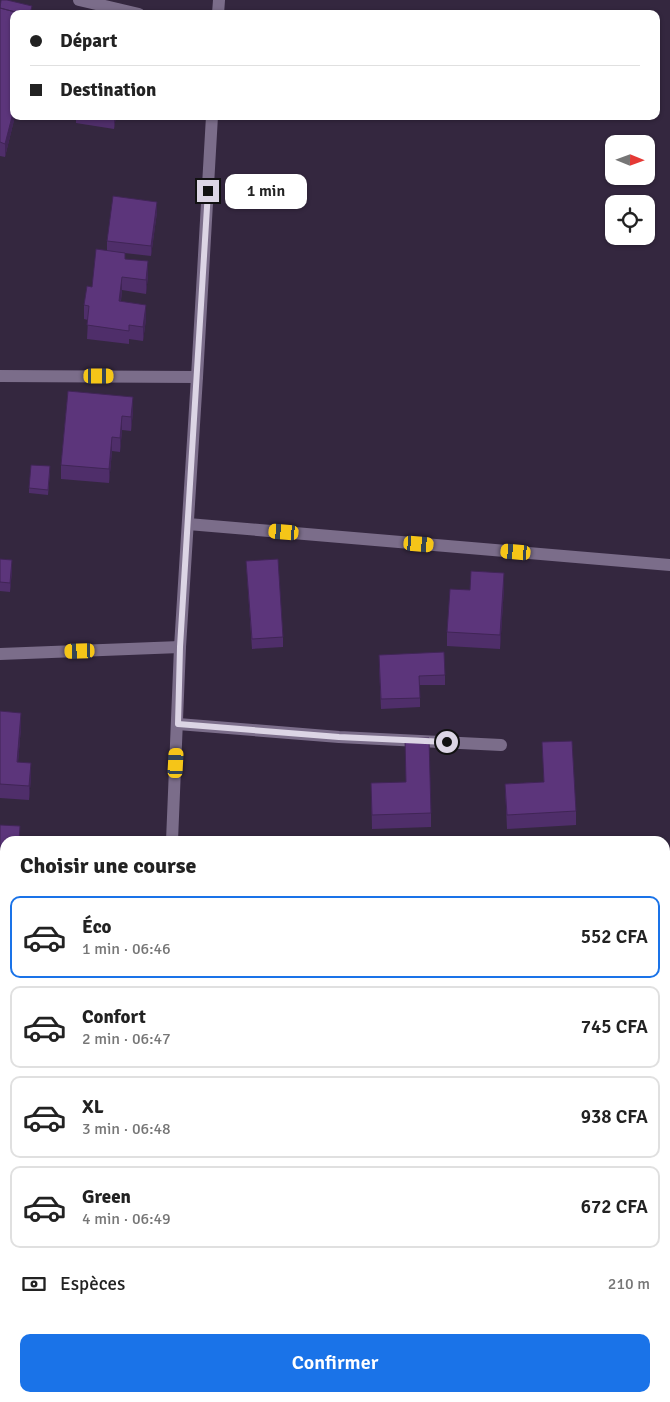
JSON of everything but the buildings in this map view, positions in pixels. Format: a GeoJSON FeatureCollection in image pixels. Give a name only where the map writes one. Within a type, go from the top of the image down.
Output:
{"type":"FeatureCollection","features":[{"type":"Feature","properties":{"kind":"street"},"geometry":{"type":"LineString","coordinates":[[79,0],[123,10]]}},
{"type":"Feature","properties":{"kind":"street"},"geometry":{"type":"LineString","coordinates":[[172,836],[180,647],[212,120]]}},
{"type":"Feature","properties":{"kind":"street"},"geometry":{"type":"LineString","coordinates":[[0,376],[197,377]]}},
{"type":"Feature","properties":{"kind":"street"},"geometry":{"type":"LineString","coordinates":[[188,524],[670,565]]}},
{"type":"Feature","properties":{"kind":"street"},"geometry":{"type":"LineString","coordinates":[[0,654],[180,647]]}},
{"type":"Feature","properties":{"kind":"street"},"geometry":{"type":"LineString","coordinates":[[178,724],[339,737],[501,745]]}},
{"type":"Feature","properties":{"kind":"route"},"geometry":{"type":"LineString","coordinates":[[208,191],[180,647],[178,724],[339,737],[447,742]]}}]}
